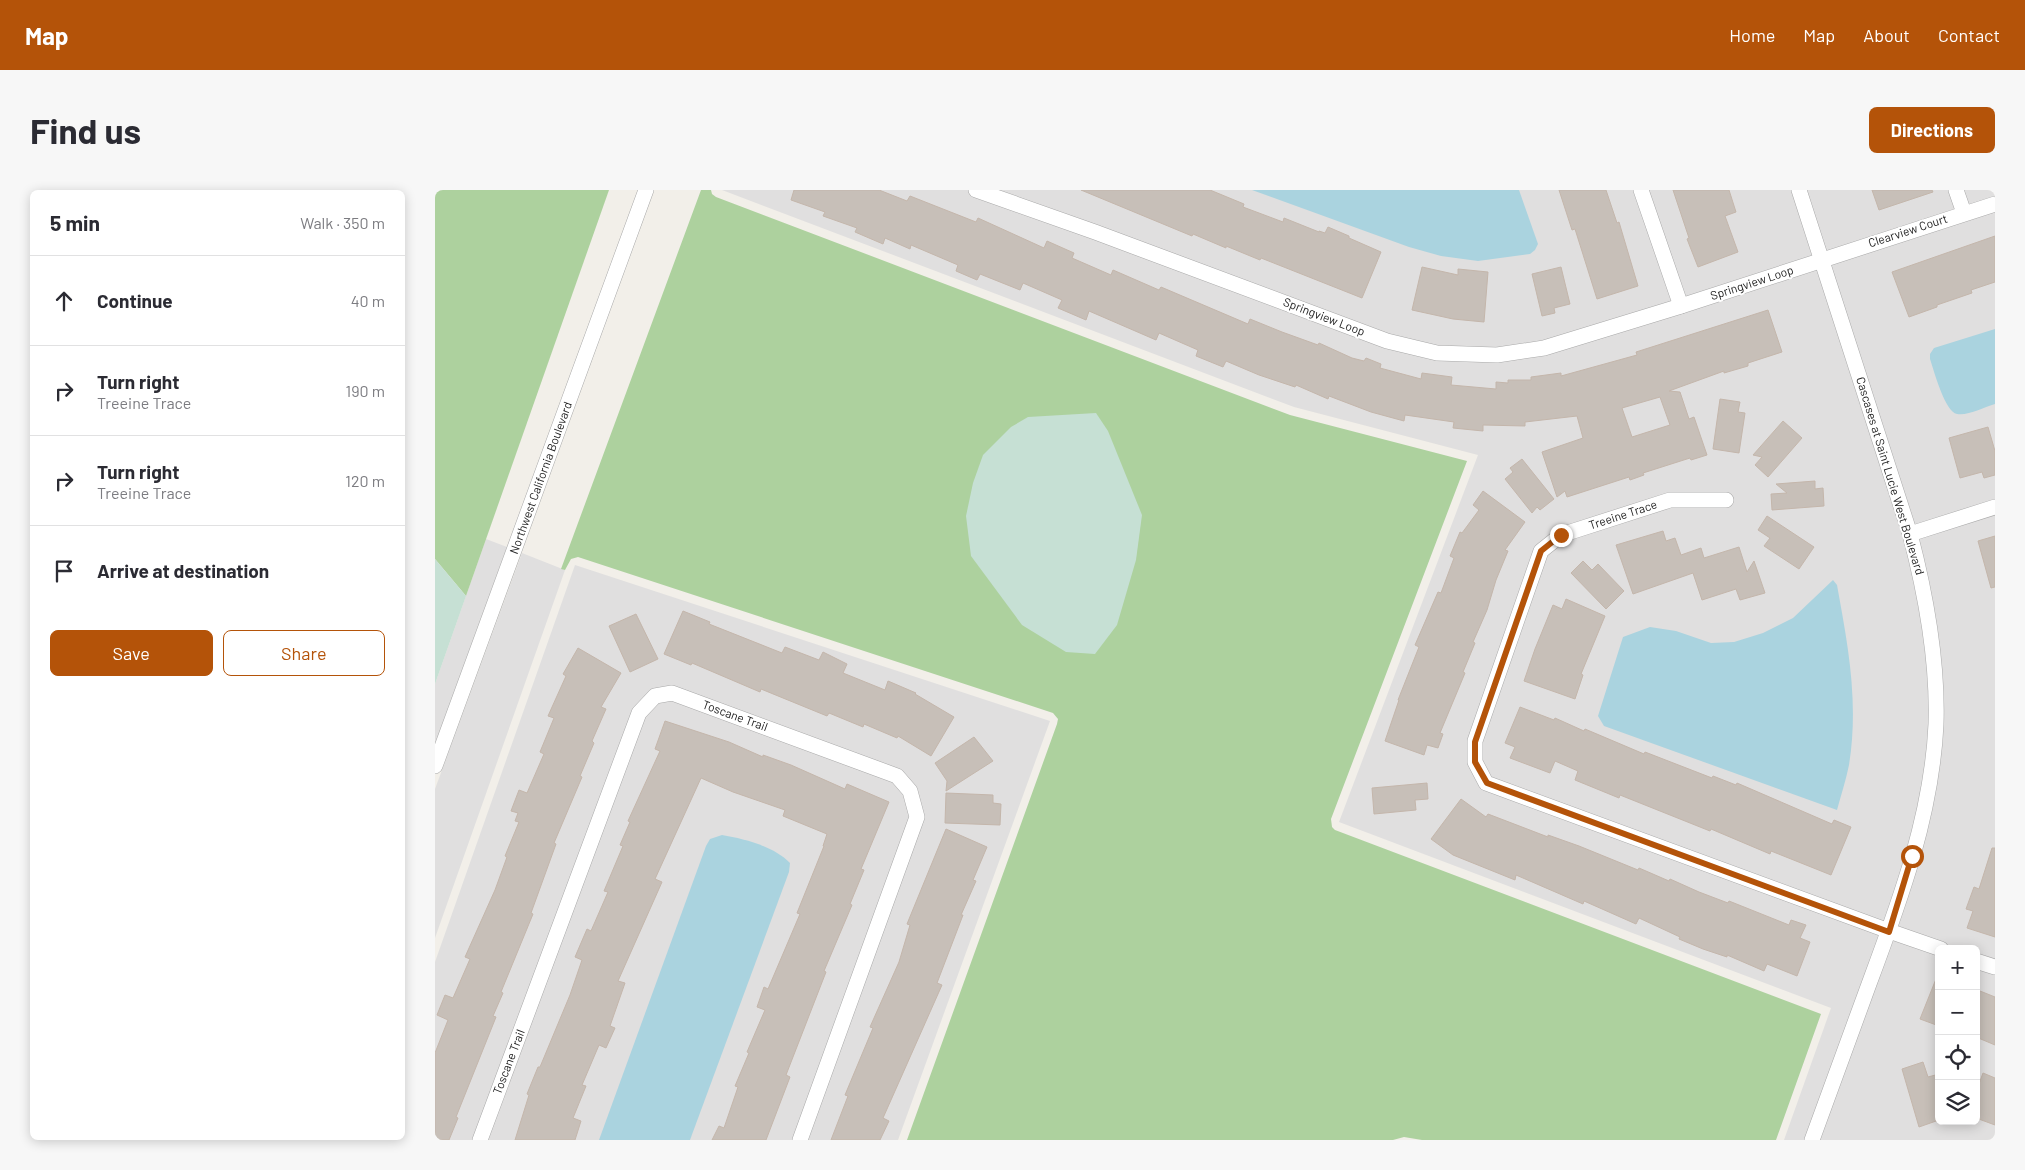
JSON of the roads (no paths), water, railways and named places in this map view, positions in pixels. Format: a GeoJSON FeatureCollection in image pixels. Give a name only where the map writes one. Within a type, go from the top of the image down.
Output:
{"type":"FeatureCollection","features":[{"type":"Feature","properties":{"kind":"street","name":"Northwest California Boulevard"},"geometry":{"type":"LineString","coordinates":[[435,766],[646,190]]}},
{"type":"Feature","properties":{"kind":"street","name":"Springview Loop"},"geometry":{"type":"LineString","coordinates":[[976,190],[1095,232],[1387,341],[1437,353],[1497,355],[1544,348],[1822,260]]}},
{"type":"Feature","properties":{"kind":"street"},"geometry":{"type":"LineString","coordinates":[[1641,190],[1681,306]]}},
{"type":"Feature","properties":{"kind":"street","name":"Cascases at Saint Lucie West Boulevard"},"geometry":{"type":"LineString","coordinates":[[1799,190],[1910,534],[1923,582],[1932,647],[1936,724],[1927,796],[1912,856],[1889,932],[1812,1140]]}},
{"type":"Feature","properties":{"kind":"street"},"geometry":{"type":"LineString","coordinates":[[1957,190],[1964,213]]}},
{"type":"Feature","properties":{"kind":"street","name":"Clearview Court"},"geometry":{"type":"LineString","coordinates":[[1822,260],[1995,204]]}},
{"type":"Feature","properties":{"kind":"street","name":"Treeine Trace"},"geometry":{"type":"LineString","coordinates":[[1726,500],[1670,500],[1561,535],[1541,551],[1475,742],[1475,762],[1487,783],[1889,932],[1935,947]]}},
{"type":"Feature","properties":{"kind":"street"},"geometry":{"type":"LineString","coordinates":[[1910,534],[1995,507]]}},
{"type":"Feature","properties":{"kind":"street","name":"Toscane Trail"},"geometry":{"type":"LineString","coordinates":[[480,1140],[639,713],[655,696],[672,693],[897,776],[910,791],[917,817],[800,1140]]}},
{"type":"Feature","properties":{"kind":"street"},"geometry":{"type":"LineString","coordinates":[[1980,961],[1995,967]]}},
{"type":"Feature","properties":{"kind":"water"},"geometry":{"type":"Polygon","coordinates":[[[1252,190],[1519,190],[1538,244],[1530,254],[1478,261],[1441,256],[1409,247],[1252,190]]]}},
{"type":"Feature","properties":{"kind":"water"},"geometry":{"type":"Polygon","coordinates":[[[1995,329],[1995,404],[1971,413],[1957,414],[1953,412],[1944,399],[1934,372],[1930,354],[1934,348],[1995,329]]]}},
{"type":"Feature","properties":{"kind":"water"},"geometry":{"type":"Polygon","coordinates":[[[1833,580],[1837,585],[1848,652],[1853,719],[1849,765],[1837,810],[1604,726],[1598,716],[1623,637],[1650,627],[1676,631],[1711,643],[1734,642],[1763,633],[1793,618],[1833,580]]]}},
{"type":"Feature","properties":{"kind":"water"},"geometry":{"type":"Polygon","coordinates":[[[722,835],[749,841],[767,848],[790,863],[789,872],[690,1140],[599,1140],[706,846],[710,839],[722,835]]]}}]}
